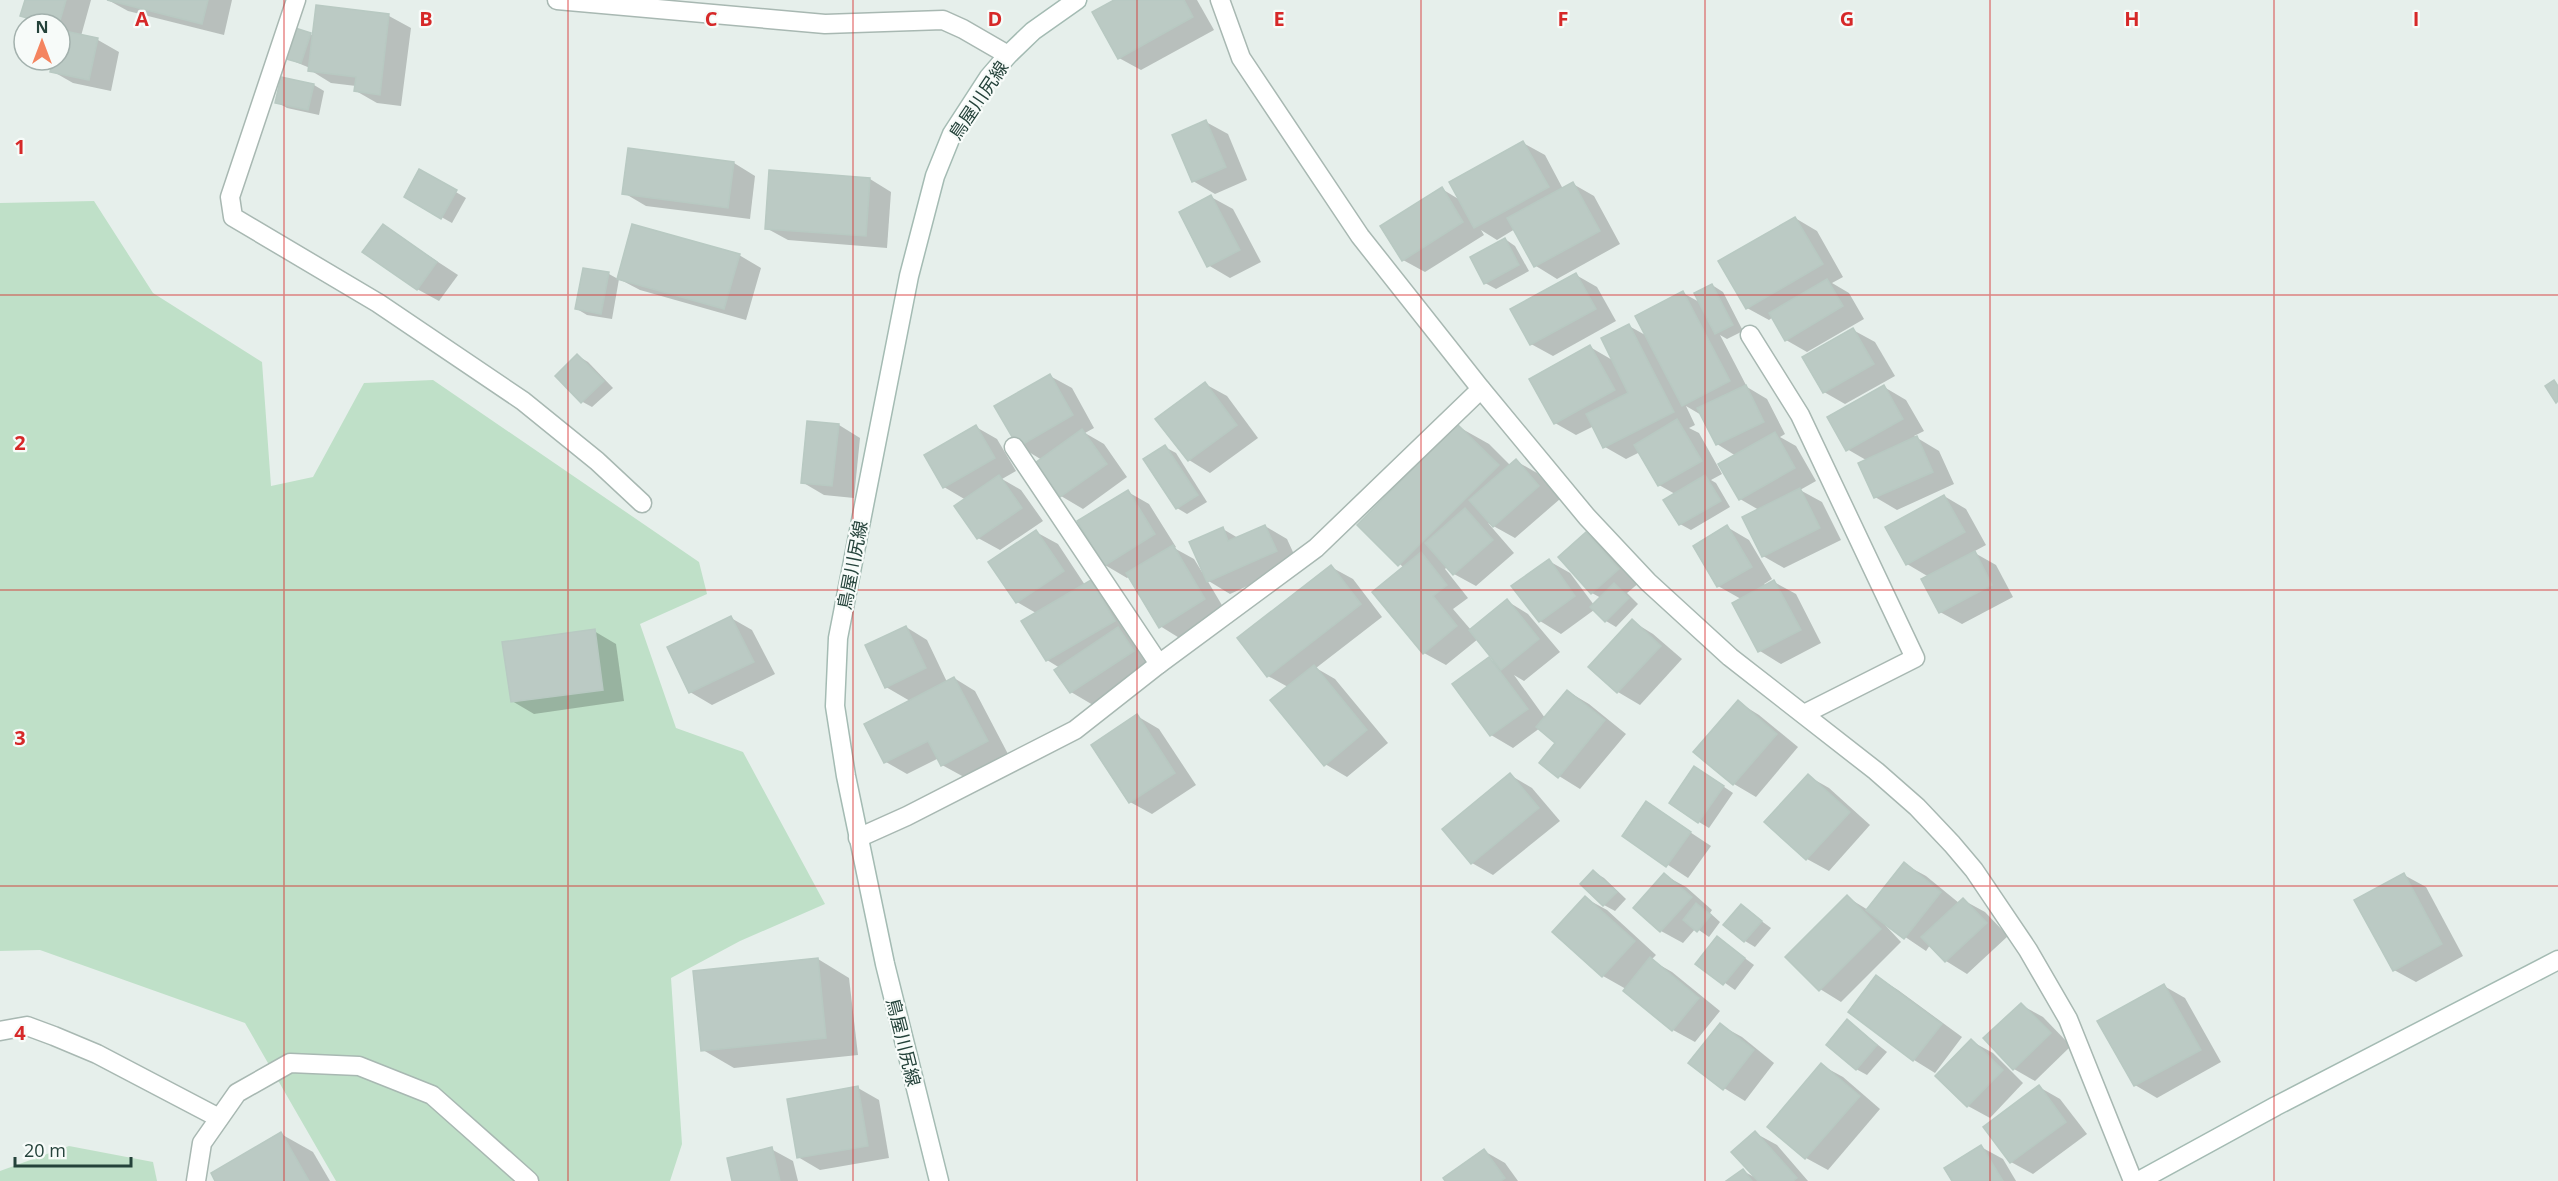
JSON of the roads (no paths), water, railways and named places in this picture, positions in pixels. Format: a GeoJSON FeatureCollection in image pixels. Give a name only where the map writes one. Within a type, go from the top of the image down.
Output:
{"type":"FeatureCollection","features":[{"type":"Feature","properties":{"kind":"street"},"geometry":{"type":"LineString","coordinates":[[296,0],[230,198],[233,217],[378,303],[523,401],[597,461],[642,503]]}},
{"type":"Feature","properties":{"kind":"street"},"geometry":{"type":"LineString","coordinates":[[557,0],[825,24],[943,20],[1008,55]]}},
{"type":"Feature","properties":{"kind":"street","name":"鳥屋川尻線"},"geometry":{"type":"LineString","coordinates":[[939,1181],[894,1004],[858,838],[838,732],[835,706],[836,654],[901,316],[928,199],[952,134],[976,96],[1008,55],[1042,23],[1077,0]]}},
{"type":"Feature","properties":{"kind":"street"},"geometry":{"type":"LineString","coordinates":[[1220,0],[1241,58],[1360,236],[1481,389],[1587,517],[1648,582],[1730,657],[1876,771],[1917,807],[1952,844],[1980,879],[2028,950],[2067,1019],[2133,1181]]}},
{"type":"Feature","properties":{"kind":"street"},"geometry":{"type":"LineString","coordinates":[[1750,335],[1800,415],[1915,658],[1804,714]]}},
{"type":"Feature","properties":{"kind":"street"},"geometry":{"type":"LineString","coordinates":[[858,838],[907,816],[1075,730],[1159,664],[1316,548],[1481,389]]}},
{"type":"Feature","properties":{"kind":"street"},"geometry":{"type":"LineString","coordinates":[[1014,447],[1159,664]]}},
{"type":"Feature","properties":{"kind":"street"},"geometry":{"type":"LineString","coordinates":[[2139,1181],[2225,1133],[2558,960]]}},
{"type":"Feature","properties":{"kind":"street"},"geometry":{"type":"LineString","coordinates":[[0,1031],[27,1026],[54,1036],[97,1054],[219,1118]]}},
{"type":"Feature","properties":{"kind":"street"},"geometry":{"type":"LineString","coordinates":[[196,1181],[202,1143],[237,1093],[290,1063],[359,1066],[432,1095],[529,1181]]}}]}
